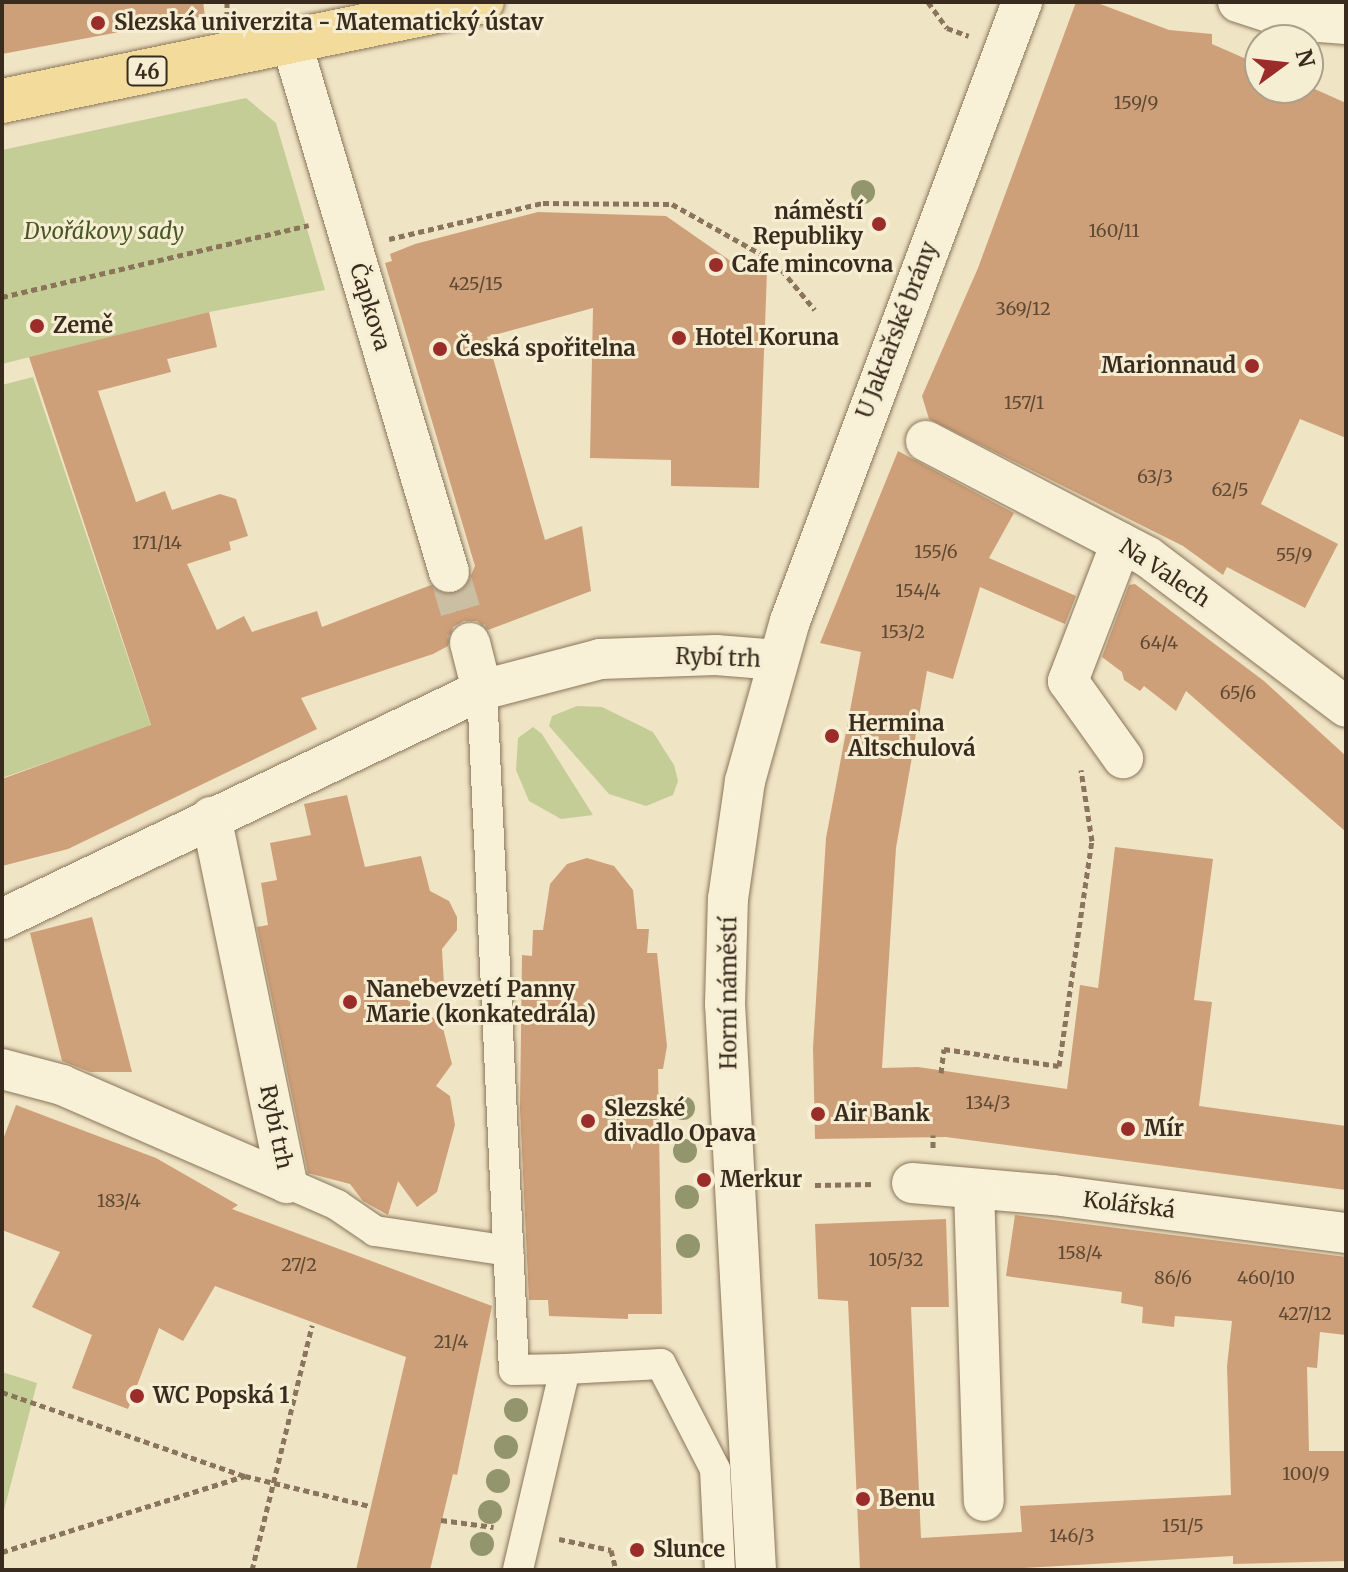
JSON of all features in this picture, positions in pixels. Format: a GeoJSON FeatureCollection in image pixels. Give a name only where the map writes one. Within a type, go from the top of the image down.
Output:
{"type":"FeatureCollection","features":[{"type":"Feature","properties":{"kind":"main road","name":"46"},"geometry":{"type":"LineString","coordinates":[[2,101],[482,2]]}},
{"type":"Feature","properties":{"kind":"street","name":"U Jaktařské brány"},"geometry":{"type":"LineString","coordinates":[[778,660],[865,410],[1022,2]]}},
{"type":"Feature","properties":{"kind":"street"},"geometry":{"type":"LineString","coordinates":[[1238,2],[1293,20],[1346,24]]}},
{"type":"Feature","properties":{"kind":"street","name":"Čapkova"},"geometry":{"type":"LineString","coordinates":[[291,41],[449,572]]}},
{"type":"Feature","properties":{"kind":"street","name":"Na Valech"},"geometry":{"type":"LineString","coordinates":[[926,441],[1148,557],[1346,707]]}},
{"type":"Feature","properties":{"kind":"street"},"geometry":{"type":"LineString","coordinates":[[1121,543],[1068,681],[1123,758]]}},
{"type":"Feature","properties":{"kind":"street"},"geometry":{"type":"LineString","coordinates":[[470,643],[482,690],[514,1370],[661,1364],[715,1469],[720,1570]]}},
{"type":"Feature","properties":{"kind":"street","name":"Rybí trh"},"geometry":{"type":"LineString","coordinates":[[2,919],[482,690],[600,659],[716,655],[778,660]]}},
{"type":"Feature","properties":{"kind":"street","name":"Horní náměstí"},"geometry":{"type":"LineString","coordinates":[[756,1570],[725,1004],[728,899],[745,781],[778,660]]}},
{"type":"Feature","properties":{"kind":"street","name":"Rybí trh"},"geometry":{"type":"LineString","coordinates":[[211,817],[287,1183]]}},
{"type":"Feature","properties":{"kind":"street","name":"Rybí trh"},"geometry":{"type":"LineString","coordinates":[[2,1069],[62,1085],[287,1183]]}},
{"type":"Feature","properties":{"kind":"street"},"geometry":{"type":"LineString","coordinates":[[287,1183],[375,1231],[509,1251]]}},
{"type":"Feature","properties":{"kind":"street","name":"Kolářská"},"geometry":{"type":"LineString","coordinates":[[912,1183],[1346,1233]]}},
{"type":"Feature","properties":{"kind":"street"},"geometry":{"type":"LineString","coordinates":[[974,1189],[984,1501]]}},
{"type":"Feature","properties":{"kind":"street"},"geometry":{"type":"LineString","coordinates":[[518,1570],[565,1369]]}},
{"type":"Feature","properties":{"kind":"path"},"geometry":{"type":"LineString","coordinates":[[2,297],[348,232],[543,203],[672,204],[775,262],[815,310]]}},
{"type":"Feature","properties":{"kind":"path"},"geometry":{"type":"LineString","coordinates":[[941,1073],[944,1049],[1059,1066],[1092,841],[1079,754]]}},
{"type":"Feature","properties":{"kind":"path"},"geometry":{"type":"LineString","coordinates":[[815,1185],[912,1183]]}},
{"type":"Feature","properties":{"kind":"path"},"geometry":{"type":"LineString","coordinates":[[252,1570],[312,1325]]}},
{"type":"Feature","properties":{"kind":"path"},"geometry":{"type":"LineString","coordinates":[[2,1392],[245,1476],[370,1506]]}},
{"type":"Feature","properties":{"kind":"path"},"geometry":{"type":"LineString","coordinates":[[2,1552],[245,1476]]}},
{"type":"Feature","properties":{"kind":"path"},"geometry":{"type":"LineString","coordinates":[[441,1520],[527,1532],[611,1550],[616,1570]]}},
{"type":"Feature","properties":{"kind":"green space","name":"Dvořákovy sady"},"geometry":{"type":"Polygon","coordinates":[[[246,98],[276,123],[325,290],[209,312],[2,364],[2,150],[246,98]]]}},
{"type":"Feature","properties":{"kind":"green space"},"geometry":{"type":"Polygon","coordinates":[[[33,377],[151,726],[2,778],[2,385],[33,377]]]}},
{"type":"Feature","properties":{"kind":"green space"},"geometry":{"type":"Polygon","coordinates":[[[577,706],[602,707],[653,732],[674,765],[678,781],[673,795],[646,806],[609,794],[549,726],[552,716],[577,706]]]}},
{"type":"Feature","properties":{"kind":"green space"},"geometry":{"type":"Polygon","coordinates":[[[533,727],[542,734],[593,815],[561,819],[529,801],[516,770],[518,738],[533,727]]]}},
{"type":"Feature","properties":{"kind":"green space"},"geometry":{"type":"Polygon","coordinates":[[[2,1372],[37,1383],[2,1518],[2,1372]]]}},
{"type":"Feature","properties":{"kind":"building"},"geometry":{"type":"Polygon","coordinates":[[[2,2],[203,2],[205,16],[2,54],[2,2]]]}},
{"type":"Feature","properties":{"kind":"building"},"geometry":{"type":"Polygon","coordinates":[[[1076,2],[1095,2],[1169,30],[1212,34],[1212,44],[1244,58],[1244,104],[1324,104],[1324,93],[1346,103],[1346,438],[1300,419],[1261,504],[1338,544],[1305,608],[1227,567],[1223,575],[1183,546],[929,419],[922,396],[978,268],[1076,2]]]}},
{"type":"Feature","properties":{"kind":"building"},"geometry":{"type":"Polygon","coordinates":[[[538,212],[666,216],[745,271],[767,271],[759,488],[671,486],[671,460],[590,458],[593,308],[487,337],[545,540],[582,526],[591,591],[488,630],[477,621],[464,621],[453,627],[448,646],[433,654],[301,698],[317,729],[68,849],[2,866],[2,779],[151,725],[29,357],[209,312],[217,347],[167,359],[171,372],[98,391],[136,502],[165,491],[172,510],[220,494],[236,499],[248,536],[229,542],[231,550],[187,564],[217,630],[244,616],[252,632],[317,611],[322,627],[431,585],[443,594],[455,594],[466,587],[475,566],[385,263],[392,261],[390,254],[415,244],[538,212]]]}},
{"type":"Feature","properties":{"kind":"building"},"geometry":{"type":"Polygon","coordinates":[[[898,451],[1014,513],[989,558],[1076,596],[1065,624],[980,587],[953,679],[927,671],[896,848],[882,1068],[918,1067],[1067,1089],[1080,985],[1098,988],[1115,847],[1213,859],[1194,1000],[1212,1002],[1199,1106],[1346,1126],[1346,1190],[946,1137],[815,1139],[813,1048],[826,838],[861,652],[820,643],[898,451]]]}},
{"type":"Feature","properties":{"kind":"building"},"geometry":{"type":"Polygon","coordinates":[[[1135,584],[1264,681],[1346,756],[1346,832],[1186,691],[1176,711],[1144,686],[1140,691],[1124,680],[1122,672],[1102,657],[1129,585],[1135,584]]]}},
{"type":"Feature","properties":{"kind":"building","name":"Nanebevzetí Panny Marie (konkatedrála)"},"geometry":{"type":"Polygon","coordinates":[[[347,795],[365,867],[421,856],[430,891],[449,901],[457,917],[457,930],[442,949],[444,985],[396,992],[442,1024],[452,1064],[436,1086],[450,1096],[455,1125],[437,1192],[417,1207],[398,1181],[388,1215],[363,1201],[350,1184],[308,1173],[257,927],[268,925],[261,883],[277,880],[270,843],[311,835],[304,804],[347,795]]]}},
{"type":"Feature","properties":{"kind":"building","name":"Slezské divadlo Opava"},"geometry":{"type":"Polygon","coordinates":[[[587,858],[614,866],[633,890],[637,929],[649,929],[647,953],[657,953],[667,1046],[663,1069],[658,1069],[662,1314],[628,1314],[628,1319],[549,1316],[548,1300],[529,1300],[520,1109],[522,955],[532,956],[533,930],[543,930],[550,884],[567,864],[587,858]]]}},
{"type":"Feature","properties":{"kind":"building"},"geometry":{"type":"Polygon","coordinates":[[[92,917],[132,1072],[90,1072],[62,1061],[30,933],[92,917]]]}},
{"type":"Feature","properties":{"kind":"building"},"geometry":{"type":"Polygon","coordinates":[[[16,1105],[156,1158],[238,1205],[232,1209],[492,1306],[457,1475],[453,1474],[430,1570],[356,1570],[406,1357],[215,1286],[183,1341],[159,1328],[128,1409],[72,1388],[92,1335],[32,1307],[60,1252],[2,1230],[2,1142],[16,1105]]]}},
{"type":"Feature","properties":{"kind":"building"},"geometry":{"type":"Polygon","coordinates":[[[1015,1215],[1346,1257],[1346,1335],[1320,1332],[1317,1368],[1307,1367],[1309,1451],[1346,1451],[1346,1561],[1233,1564],[1233,1556],[1024,1568],[860,1570],[848,1301],[818,1299],[815,1224],[946,1219],[949,1307],[911,1307],[921,1538],[1022,1532],[1020,1506],[1231,1495],[1227,1366],[1232,1321],[1175,1316],[1174,1327],[1142,1323],[1143,1307],[1121,1303],[1122,1292],[1006,1276],[1015,1215]]]}},
{"type":"Feature","properties":{"kind":"tunnel"},"geometry":{"type":"LineString","coordinates":[[449,572],[470,643]]}},
{"type":"Feature","properties":{"kind":"place","name":"Slezská univerzita - Matematický ústav"},"geometry":{"type":"Point","coordinates":[98,23]}},
{"type":"Feature","properties":{"kind":"place","name":"náměstí Republiky"},"geometry":{"type":"Point","coordinates":[879,224]}},
{"type":"Feature","properties":{"kind":"place","name":"Cafe mincovna"},"geometry":{"type":"Point","coordinates":[716,265]}},
{"type":"Feature","properties":{"kind":"place","name":"Země"},"geometry":{"type":"Point","coordinates":[37,326]}},
{"type":"Feature","properties":{"kind":"place","name":"Hotel Koruna"},"geometry":{"type":"Point","coordinates":[679,338]}},
{"type":"Feature","properties":{"kind":"place","name":"Česká spořitelna"},"geometry":{"type":"Point","coordinates":[440,349]}},
{"type":"Feature","properties":{"kind":"place","name":"Marionnaud"},"geometry":{"type":"Point","coordinates":[1252,366]}},
{"type":"Feature","properties":{"kind":"place","name":"Hermina Altschulová"},"geometry":{"type":"Point","coordinates":[832,736]}},
{"type":"Feature","properties":{"kind":"place","name":"Nanebevzetí Panny Marie (konkatedrála)"},"geometry":{"type":"Point","coordinates":[350,1002]}},
{"type":"Feature","properties":{"kind":"place","name":"Air Bank"},"geometry":{"type":"Point","coordinates":[818,1114]}},
{"type":"Feature","properties":{"kind":"place","name":"Slezské divadlo Opava"},"geometry":{"type":"Point","coordinates":[588,1121]}},
{"type":"Feature","properties":{"kind":"place","name":"Mír"},"geometry":{"type":"Point","coordinates":[1128,1129]}},
{"type":"Feature","properties":{"kind":"place","name":"Merkur"},"geometry":{"type":"Point","coordinates":[704,1180]}},
{"type":"Feature","properties":{"kind":"place","name":"WC Popská 1"},"geometry":{"type":"Point","coordinates":[137,1396]}},
{"type":"Feature","properties":{"kind":"place","name":"Benu"},"geometry":{"type":"Point","coordinates":[863,1499]}},
{"type":"Feature","properties":{"kind":"place","name":"Slunce"},"geometry":{"type":"Point","coordinates":[637,1550]}}]}
